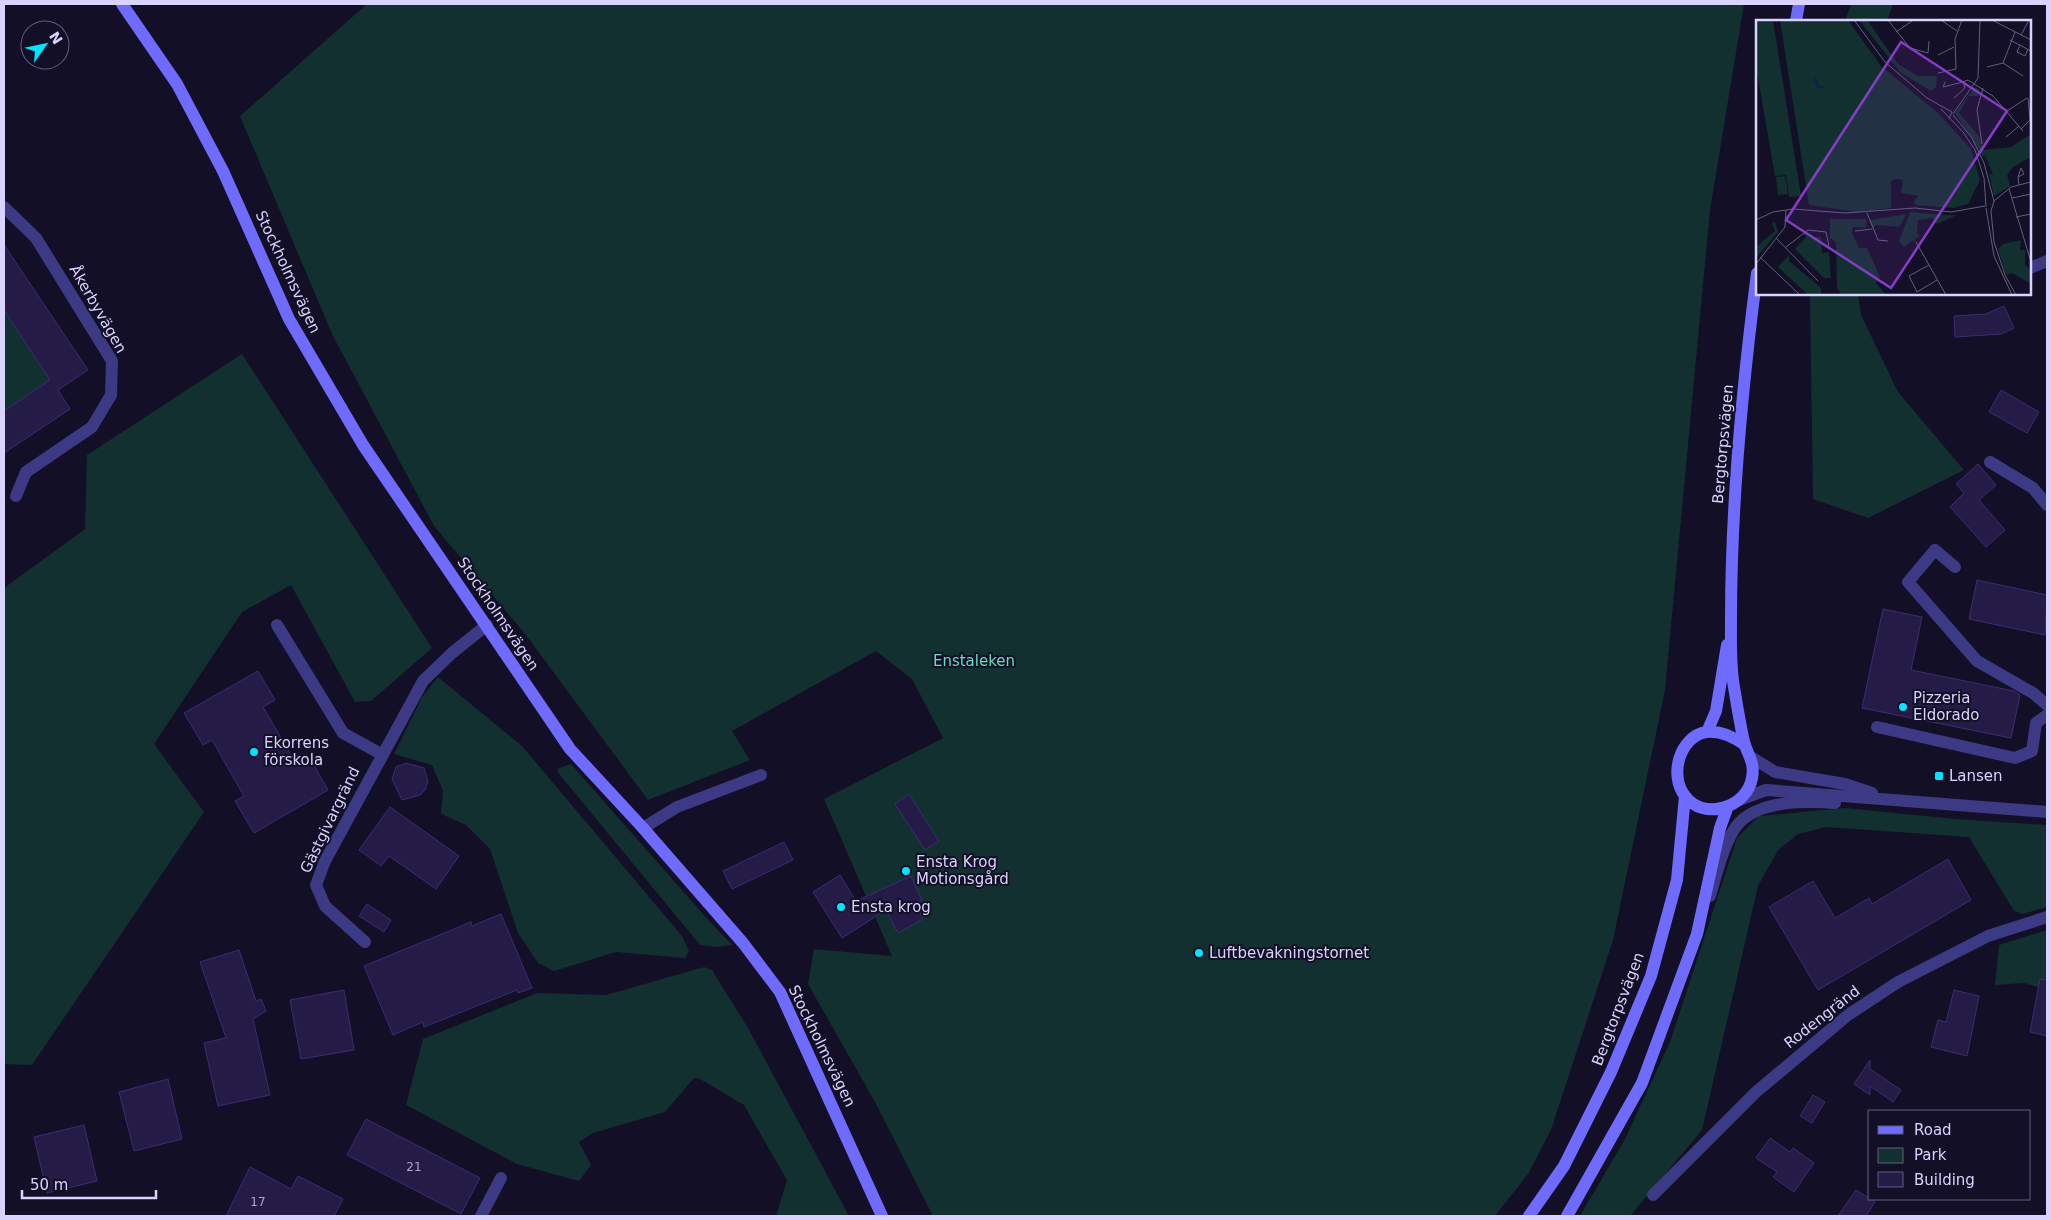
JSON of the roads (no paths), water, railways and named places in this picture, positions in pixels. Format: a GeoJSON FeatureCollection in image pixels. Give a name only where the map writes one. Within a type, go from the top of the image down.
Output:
{"type":"FeatureCollection","features":[{"type":"Feature","properties":{"kind":"main road","name":"Stockholmsvägen"},"geometry":{"type":"LineString","coordinates":[[122,4],[177,84],[223,171],[289,319],[364,445],[570,749],[743,944],[780,992],[882,1216]]}},
{"type":"Feature","properties":{"kind":"main road"},"geometry":{"type":"LineString","coordinates":[[1796,20],[1799,4]]}},
{"type":"Feature","properties":{"kind":"main road","name":"Bergtorpsvägen"},"geometry":{"type":"LineString","coordinates":[[1567,1216],[1642,1083],[1697,934],[1720,828],[1734,803],[1746,791],[1752,779],[1751,757],[1745,745],[1734,684],[1731,619],[1734,510],[1747,352],[1756,281]]}},
{"type":"Feature","properties":{"kind":"main road","name":"Bergtorpsvägen"},"geometry":{"type":"LineString","coordinates":[[1529,1216],[1564,1166],[1611,1072],[1651,976],[1676,880],[1685,796],[1678,784],[1678,760],[1686,746],[1696,737],[1707,732],[1716,711],[1731,619]]}},
{"type":"Feature","properties":{"kind":"main road"},"geometry":{"type":"LineString","coordinates":[[1707,732],[1733,737],[1745,745]]}},
{"type":"Feature","properties":{"kind":"main road"},"geometry":{"type":"LineString","coordinates":[[1685,796],[1696,807],[1711,810],[1734,803]]}},
{"type":"Feature","properties":{"kind":"street","name":"Åkerbyvägen"},"geometry":{"type":"LineString","coordinates":[[4,207],[36,238],[112,361],[111,394],[92,427],[26,472],[16,496]]}},
{"type":"Feature","properties":{"kind":"street"},"geometry":{"type":"LineString","coordinates":[[2031,268],[2047,261]]}},
{"type":"Feature","properties":{"kind":"street"},"geometry":{"type":"LineString","coordinates":[[1990,462],[2033,488],[2047,505]]}},
{"type":"Feature","properties":{"kind":"street"},"geometry":{"type":"LineString","coordinates":[[1955,567],[1935,550],[1908,582],[1977,661],[2033,693],[2047,705]]}},
{"type":"Feature","properties":{"kind":"street"},"geometry":{"type":"LineString","coordinates":[[278,625],[343,733],[381,754]]}},
{"type":"Feature","properties":{"kind":"street","name":"Gästgivargränd"},"geometry":{"type":"LineString","coordinates":[[365,942],[325,906],[316,885],[325,861],[381,754],[423,682],[452,653],[487,625]]}},
{"type":"Feature","properties":{"kind":"street"},"geometry":{"type":"LineString","coordinates":[[1877,727],[2015,758],[2032,751],[2036,723],[2047,715]]}},
{"type":"Feature","properties":{"kind":"street"},"geometry":{"type":"LineString","coordinates":[[1751,757],[1775,772],[1845,784],[1889,799]]}},
{"type":"Feature","properties":{"kind":"street"},"geometry":{"type":"LineString","coordinates":[[642,828],[677,807],[761,775]]}},
{"type":"Feature","properties":{"kind":"street"},"geometry":{"type":"LineString","coordinates":[[1734,803],[1766,790],[2047,812]]}},
{"type":"Feature","properties":{"kind":"street"},"geometry":{"type":"LineString","coordinates":[[1697,934],[1727,844],[1738,824],[1753,812],[1768,806],[1822,802],[1861,804],[1889,799]]}},
{"type":"Feature","properties":{"kind":"street","name":"Rodengränd"},"geometry":{"type":"LineString","coordinates":[[1653,1195],[1756,1092],[1848,1014],[1898,982],[1988,936],[2047,917]]}},
{"type":"Feature","properties":{"kind":"street"},"geometry":{"type":"LineString","coordinates":[[481,1216],[500,1178]]}},
{"type":"Feature","properties":{"kind":"place","name":"Pizzeria Eldorado"},"geometry":{"type":"Point","coordinates":[1903,707]}},
{"type":"Feature","properties":{"kind":"place","name":"Ekorrens förskola"},"geometry":{"type":"Point","coordinates":[254,752]}},
{"type":"Feature","properties":{"kind":"place","name":"Lansen"},"geometry":{"type":"Point","coordinates":[1939,776]}},
{"type":"Feature","properties":{"kind":"place","name":"Ensta Krog Motionsgård"},"geometry":{"type":"Point","coordinates":[906,871]}},
{"type":"Feature","properties":{"kind":"place","name":"Ensta krog"},"geometry":{"type":"Point","coordinates":[841,907]}},
{"type":"Feature","properties":{"kind":"place","name":"Luftbevakningstornet"},"geometry":{"type":"Point","coordinates":[1199,953]}},
{"type":"Feature","properties":{"kind":"park label","name":"Enstaleken"},"geometry":{"type":"Point","coordinates":[974,661]}}]}
